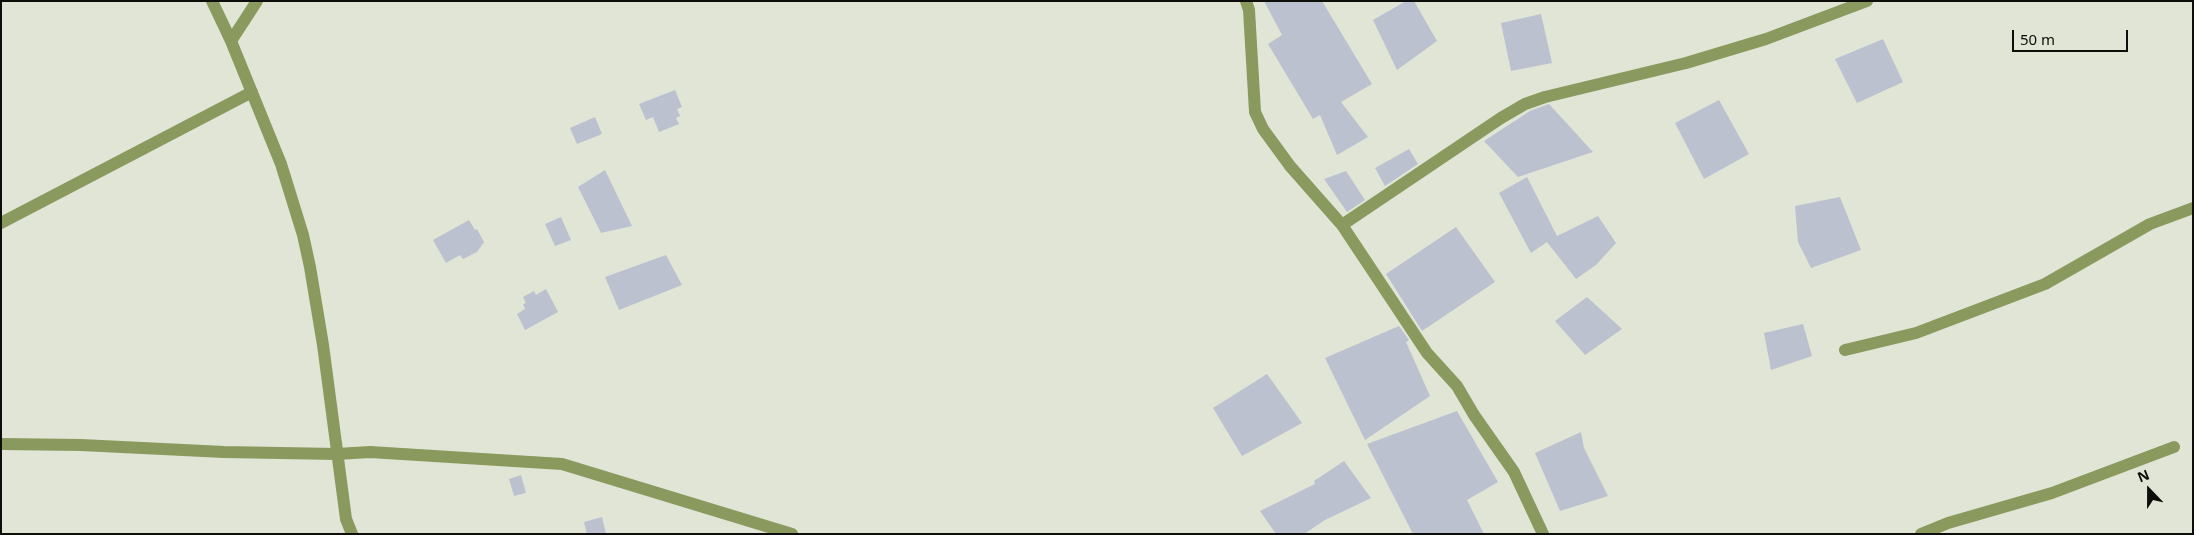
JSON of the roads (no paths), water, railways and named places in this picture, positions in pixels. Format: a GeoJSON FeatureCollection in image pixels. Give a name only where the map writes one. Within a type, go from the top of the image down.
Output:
{"type":"FeatureCollection","features":[{"type":"Feature","properties":{"kind":"street"},"geometry":{"type":"LineString","coordinates":[[212,1],[231,41],[281,164],[307,251],[323,345],[346,519],[352,534]]}},
{"type":"Feature","properties":{"kind":"street"},"geometry":{"type":"LineString","coordinates":[[231,41],[258,1]]}},
{"type":"Feature","properties":{"kind":"street"},"geometry":{"type":"LineString","coordinates":[[1246,1],[1249,10],[1254,112],[1263,129],[1290,166],[1342,226],[1427,353],[1457,386],[1514,472],[1543,534]]}},
{"type":"Feature","properties":{"kind":"street"},"geometry":{"type":"LineString","coordinates":[[1342,226],[1501,118],[1525,104],[1695,60],[1766,39],[1867,1]]}},
{"type":"Feature","properties":{"kind":"street"},"geometry":{"type":"LineString","coordinates":[[1,223],[252,92]]}},
{"type":"Feature","properties":{"kind":"street"},"geometry":{"type":"LineString","coordinates":[[1844,350],[1916,333],[2045,284],[2150,224],[2193,208]]}},
{"type":"Feature","properties":{"kind":"street"},"geometry":{"type":"LineString","coordinates":[[1,444],[81,445],[224,452],[337,454],[370,452],[562,464],[792,534]]}},
{"type":"Feature","properties":{"kind":"street"},"geometry":{"type":"LineString","coordinates":[[1921,534],[1948,523],[2052,492],[2174,447]]}}]}
